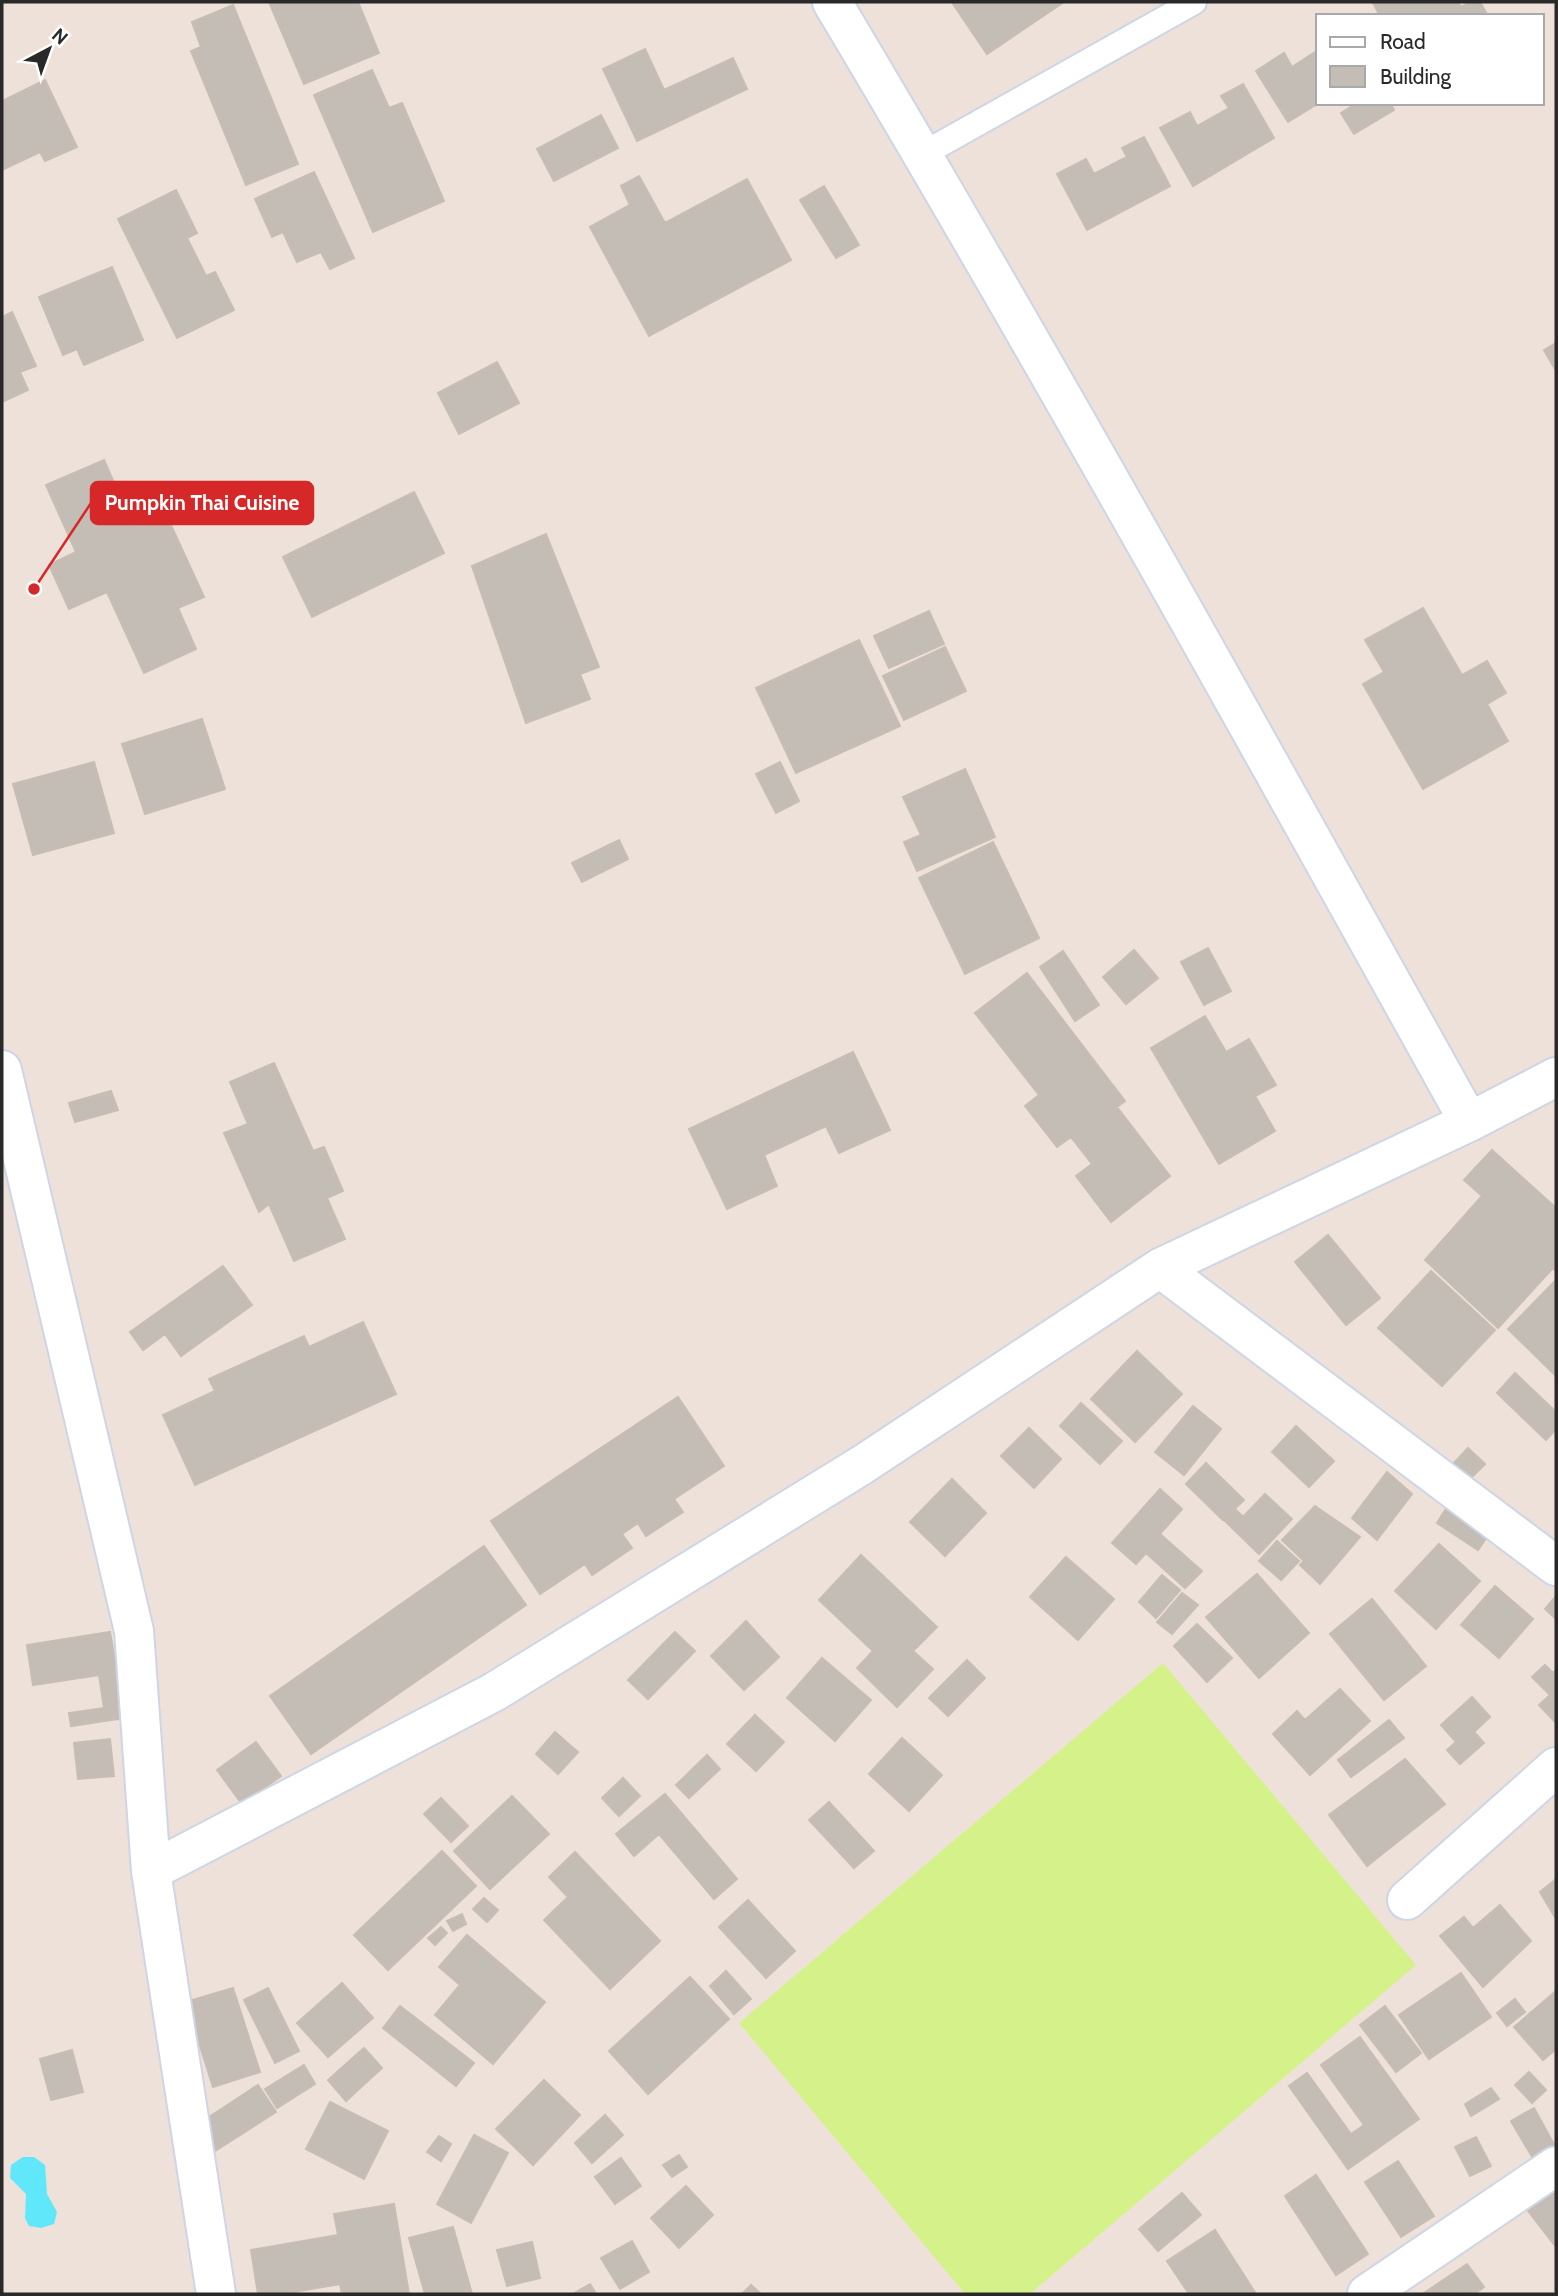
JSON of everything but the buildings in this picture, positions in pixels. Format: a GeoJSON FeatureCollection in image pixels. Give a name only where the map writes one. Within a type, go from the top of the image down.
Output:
{"type":"FeatureCollection","features":[{"type":"Feature","properties":{"kind":"street"},"geometry":{"type":"LineString","coordinates":[[832,2],[923,154],[1194,628],[1469,1122]]}},
{"type":"Feature","properties":{"kind":"street"},"geometry":{"type":"LineString","coordinates":[[2,1070],[134,1631],[151,1871],[216,2294]]}},
{"type":"Feature","properties":{"kind":"street"},"geometry":{"type":"LineString","coordinates":[[151,1871],[494,1692],[862,1465],[1160,1268],[1469,1122],[1556,1077]]}},
{"type":"Feature","properties":{"kind":"street"},"geometry":{"type":"LineString","coordinates":[[1160,1268],[1556,1566]]}},
{"type":"Feature","properties":{"kind":"street"},"geometry":{"type":"LineString","coordinates":[[1407,1900],[1556,1767]]}},
{"type":"Feature","properties":{"kind":"street"},"geometry":{"type":"LineString","coordinates":[[1367,2294],[1556,2166]]}},
{"type":"Feature","properties":{"kind":"lane"},"geometry":{"type":"LineString","coordinates":[[923,154],[1194,2]]}},
{"type":"Feature","properties":{"kind":"green space"},"geometry":{"type":"Polygon","coordinates":[[[1163,1663],[1416,1965],[1030,2294],[965,2294],[739,2023],[1163,1663]]]}},
{"type":"Feature","properties":{"kind":"water"},"geometry":{"type":"Polygon","coordinates":[[[23,2157],[34,2157],[45,2165],[47,2194],[57,2212],[54,2224],[41,2228],[29,2226],[25,2218],[26,2194],[10,2178],[11,2165],[23,2157]]]}},
{"type":"Feature","properties":{"kind":"place","name":"Pumpkin Thai Cuisine"},"geometry":{"type":"Point","coordinates":[34,589]}}]}
